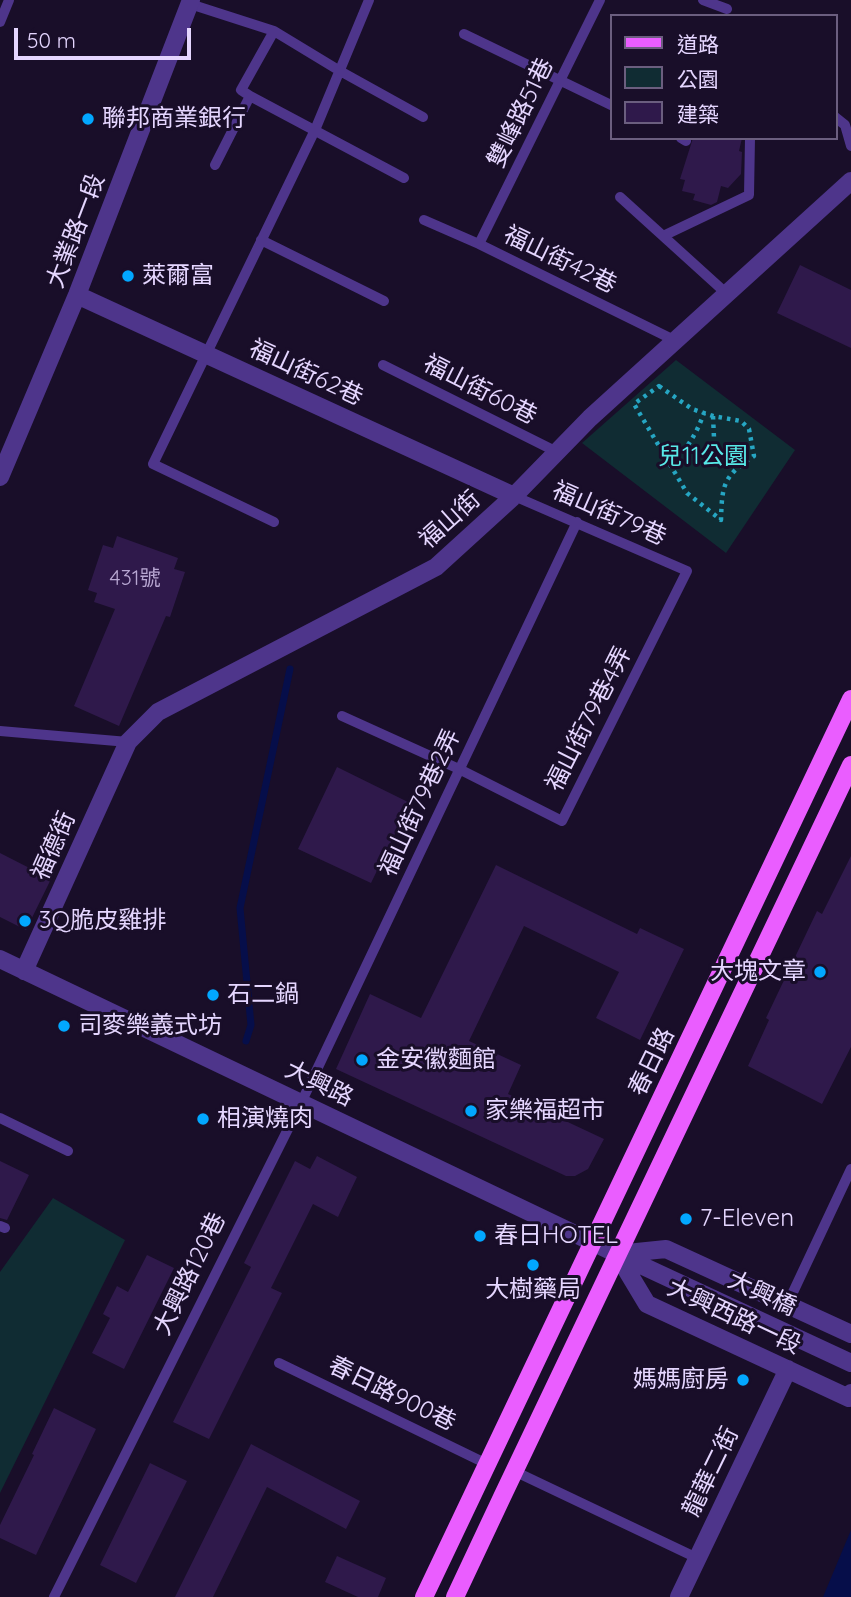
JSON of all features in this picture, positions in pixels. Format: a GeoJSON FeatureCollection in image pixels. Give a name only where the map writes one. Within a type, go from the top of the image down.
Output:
{"type":"FeatureCollection","features":[{"type":"Feature","properties":{"kind":"main road","name":"春日路"},"geometry":{"type":"LineString","coordinates":[[424,1597],[851,699]]}},
{"type":"Feature","properties":{"kind":"main road"},"geometry":{"type":"LineString","coordinates":[[455,1597],[617,1254],[752,979],[851,765]]}},
{"type":"Feature","properties":{"kind":"street","name":"大業路一段"},"geometry":{"type":"LineString","coordinates":[[0,477],[77,295],[191,2]]}},
{"type":"Feature","properties":{"kind":"street","name":"福山街"},"geometry":{"type":"LineString","coordinates":[[128,742],[158,712],[436,567],[514,495],[590,418],[851,181]]}},
{"type":"Feature","properties":{"kind":"street","name":"福山街62巷"},"geometry":{"type":"LineString","coordinates":[[77,295],[514,495]]}},
{"type":"Feature","properties":{"kind":"street","name":"福德街"},"geometry":{"type":"LineString","coordinates":[[24,971],[128,742]]}},
{"type":"Feature","properties":{"kind":"street","name":"大興路"},"geometry":{"type":"LineString","coordinates":[[0,959],[617,1254]]}},
{"type":"Feature","properties":{"kind":"street","name":"大興西路一段"},"geometry":{"type":"LineString","coordinates":[[617,1254],[666,1249],[851,1334]]}},
{"type":"Feature","properties":{"kind":"street","name":"大興西路一段"},"geometry":{"type":"LineString","coordinates":[[617,1254],[653,1270]]}},
{"type":"Feature","properties":{"kind":"street","name":"大興西路一段"},"geometry":{"type":"LineString","coordinates":[[617,1254],[647,1304],[849,1398],[851,1393]]}},
{"type":"Feature","properties":{"kind":"street","name":"大興橋"},"geometry":{"type":"LineString","coordinates":[[653,1270],[851,1363]]}},
{"type":"Feature","properties":{"kind":"street","name":"龍華二街"},"geometry":{"type":"LineString","coordinates":[[679,1597],[788,1369]]}},
{"type":"Feature","properties":{"kind":"lane"},"geometry":{"type":"LineString","coordinates":[[0,22],[9,0]]}},
{"type":"Feature","properties":{"kind":"lane"},"geometry":{"type":"LineString","coordinates":[[274,522],[153,464],[315,130],[369,0]]}},
{"type":"Feature","properties":{"kind":"lane","name":"雙峰路51巷"},"geometry":{"type":"LineString","coordinates":[[479,244],[600,0]]}},
{"type":"Feature","properties":{"kind":"lane"},"geometry":{"type":"LineString","coordinates":[[703,0],[727,9]]}},
{"type":"Feature","properties":{"kind":"lane"},"geometry":{"type":"LineString","coordinates":[[191,2],[274,31],[423,117]]}},
{"type":"Feature","properties":{"kind":"lane"},"geometry":{"type":"LineString","coordinates":[[274,31],[241,90],[404,178]]}},
{"type":"Feature","properties":{"kind":"lane"},"geometry":{"type":"LineString","coordinates":[[464,34],[610,105]]}},
{"type":"Feature","properties":{"kind":"lane"},"geometry":{"type":"LineString","coordinates":[[215,164],[250,96]]}},
{"type":"Feature","properties":{"kind":"lane"},"geometry":{"type":"LineString","coordinates":[[837,119],[845,125],[851,146]]}},
{"type":"Feature","properties":{"kind":"lane"},"geometry":{"type":"LineString","coordinates":[[663,236],[749,195],[750,140]]}},
{"type":"Feature","properties":{"kind":"lane"},"geometry":{"type":"LineString","coordinates":[[620,197],[727,294]]}},
{"type":"Feature","properties":{"kind":"lane","name":"福山街42巷"},"geometry":{"type":"LineString","coordinates":[[424,220],[479,244],[676,341]]}},
{"type":"Feature","properties":{"kind":"lane"},"geometry":{"type":"LineString","coordinates":[[261,240],[384,302]]}},
{"type":"Feature","properties":{"kind":"lane","name":"福山街60巷"},"geometry":{"type":"LineString","coordinates":[[383,365],[557,452]]}},
{"type":"Feature","properties":{"kind":"lane","name":"福山街79巷"},"geometry":{"type":"LineString","coordinates":[[514,495],[687,571]]}},
{"type":"Feature","properties":{"kind":"lane","name":"福山街79巷2弄"},"geometry":{"type":"LineString","coordinates":[[301,1103],[577,522]]}},
{"type":"Feature","properties":{"kind":"lane","name":"福山街79巷4弄"},"geometry":{"type":"LineString","coordinates":[[459,769],[562,821],[687,571]]}},
{"type":"Feature","properties":{"kind":"lane"},"geometry":{"type":"LineString","coordinates":[[342,716],[459,769]]}},
{"type":"Feature","properties":{"kind":"lane"},"geometry":{"type":"LineString","coordinates":[[0,732],[128,742]]}},
{"type":"Feature","properties":{"kind":"lane","name":"大興路120巷"},"geometry":{"type":"LineString","coordinates":[[54,1597],[301,1103]]}},
{"type":"Feature","properties":{"kind":"lane"},"geometry":{"type":"LineString","coordinates":[[0,1118],[68,1151]]}},
{"type":"Feature","properties":{"kind":"lane"},"geometry":{"type":"LineString","coordinates":[[787,1305],[851,1169]]}},
{"type":"Feature","properties":{"kind":"lane","name":"春日路900巷"},"geometry":{"type":"LineString","coordinates":[[279,1363],[487,1464]]}},
{"type":"Feature","properties":{"kind":"lane"},"geometry":{"type":"LineString","coordinates":[[514,1471],[697,1558]]}},
{"type":"Feature","properties":{"kind":"path"},"geometry":{"type":"LineString","coordinates":[[659,386],[692,409],[713,416],[741,421],[749,429],[754,456],[738,466],[722,487],[721,520],[687,493],[634,404],[659,386]]}},
{"type":"Feature","properties":{"kind":"path"},"geometry":{"type":"LineString","coordinates":[[671,464],[687,449],[704,413]]}},
{"type":"Feature","properties":{"kind":"path"},"geometry":{"type":"LineString","coordinates":[[713,416],[715,438]]}},
{"type":"Feature","properties":{"kind":"path"},"geometry":{"type":"LineString","coordinates":[[687,449],[697,454]]}},
{"type":"Feature","properties":{"kind":"green space","name":"兒11公園"},"geometry":{"type":"Polygon","coordinates":[[[676,360],[795,450],[726,553],[582,443],[676,360]]]}},
{"type":"Feature","properties":{"kind":"green space"},"geometry":{"type":"Polygon","coordinates":[[[53,1198],[125,1240],[0,1493],[0,1272],[53,1198]]]}},
{"type":"Feature","properties":{"kind":"shaded area"},"geometry":{"type":"Polygon","coordinates":[[[851,1530],[851,1597],[823,1597],[851,1530]]]}},
{"type":"Feature","properties":{"kind":"building"},"geometry":{"type":"Polygon","coordinates":[[[692,140],[742,140],[739,151],[742,152],[741,174],[728,188],[721,186],[717,202],[711,205],[693,200],[695,194],[682,191],[685,180],[680,179],[692,140]]]}},
{"type":"Feature","properties":{"kind":"building"},"geometry":{"type":"Polygon","coordinates":[[[800,265],[851,290],[851,348],[777,313],[800,265]]]}},
{"type":"Feature","properties":{"kind":"building"},"geometry":{"type":"Polygon","coordinates":[[[117,536],[178,558],[174,569],[185,572],[170,617],[166,616],[119,726],[74,706],[115,609],[94,602],[97,593],[88,590],[103,545],[113,548],[117,536]]]}},
{"type":"Feature","properties":{"kind":"building"},"geometry":{"type":"Polygon","coordinates":[[[337,767],[410,803],[371,883],[298,849],[337,767]]]}},
{"type":"Feature","properties":{"kind":"building"},"geometry":{"type":"Polygon","coordinates":[[[0,853],[51,879],[26,930],[0,917],[0,853]]]}},
{"type":"Feature","properties":{"kind":"building"},"geometry":{"type":"Polygon","coordinates":[[[851,856],[851,1047],[822,1104],[748,1066],[769,1020],[766,1018],[817,911],[822,914],[851,856]]]}},
{"type":"Feature","properties":{"kind":"building"},"geometry":{"type":"Polygon","coordinates":[[[496,865],[637,934],[640,928],[684,949],[640,1040],[596,1018],[619,972],[524,926],[469,1041],[521,1065],[508,1094],[604,1139],[588,1169],[575,1176],[566,1176],[336,1069],[370,994],[421,1018],[496,865]]]}},
{"type":"Feature","properties":{"kind":"building"},"geometry":{"type":"Polygon","coordinates":[[[317,1156],[357,1177],[338,1217],[313,1204],[271,1288],[282,1293],[209,1439],[173,1422],[251,1267],[244,1263],[295,1161],[310,1169],[317,1156]]]}},
{"type":"Feature","properties":{"kind":"building"},"geometry":{"type":"Polygon","coordinates":[[[0,1161],[29,1175],[7,1220],[0,1218],[0,1161]]]}},
{"type":"Feature","properties":{"kind":"building"},"geometry":{"type":"Polygon","coordinates":[[[147,1255],[174,1268],[124,1369],[92,1353],[110,1318],[103,1314],[117,1286],[128,1292],[147,1255]]]}},
{"type":"Feature","properties":{"kind":"building"},"geometry":{"type":"Polygon","coordinates":[[[54,1408],[96,1429],[36,1555],[0,1538],[0,1525],[54,1408]]]}},
{"type":"Feature","properties":{"kind":"building"},"geometry":{"type":"Polygon","coordinates":[[[251,1444],[360,1501],[346,1529],[267,1487],[213,1597],[175,1597],[251,1444]]]}},
{"type":"Feature","properties":{"kind":"building"},"geometry":{"type":"Polygon","coordinates":[[[150,1463],[187,1481],[136,1583],[100,1565],[150,1463]]]}},
{"type":"Feature","properties":{"kind":"building"},"geometry":{"type":"Polygon","coordinates":[[[337,1556],[386,1578],[378,1597],[358,1597],[325,1582],[337,1556]]]}},
{"type":"Feature","properties":{"kind":"waterway"},"geometry":{"type":"LineString","coordinates":[[246,1041],[251,1025],[240,908],[290,669]]}},
{"type":"Feature","properties":{"kind":"place","name":"聯邦商業銀行"},"geometry":{"type":"Point","coordinates":[88,119]}},
{"type":"Feature","properties":{"kind":"place","name":"萊爾富"},"geometry":{"type":"Point","coordinates":[128,276]}},
{"type":"Feature","properties":{"kind":"place","name":"3Q脆皮雞排"},"geometry":{"type":"Point","coordinates":[25,921]}},
{"type":"Feature","properties":{"kind":"place","name":"大塊文章"},"geometry":{"type":"Point","coordinates":[820,972]}},
{"type":"Feature","properties":{"kind":"place","name":"石二鍋"},"geometry":{"type":"Point","coordinates":[213,995]}},
{"type":"Feature","properties":{"kind":"place","name":"司麥樂義式坊"},"geometry":{"type":"Point","coordinates":[64,1026]}},
{"type":"Feature","properties":{"kind":"place","name":"金安徽麵館"},"geometry":{"type":"Point","coordinates":[362,1060]}},
{"type":"Feature","properties":{"kind":"place","name":"家樂福超市"},"geometry":{"type":"Point","coordinates":[471,1111]}},
{"type":"Feature","properties":{"kind":"place","name":"相演燒肉"},"geometry":{"type":"Point","coordinates":[203,1119]}},
{"type":"Feature","properties":{"kind":"place","name":"7-Eleven"},"geometry":{"type":"Point","coordinates":[686,1219]}},
{"type":"Feature","properties":{"kind":"place","name":"春日HOTEL"},"geometry":{"type":"Point","coordinates":[480,1236]}},
{"type":"Feature","properties":{"kind":"place","name":"大樹藥局"},"geometry":{"type":"Point","coordinates":[533,1265]}},
{"type":"Feature","properties":{"kind":"place","name":"媽媽廚房"},"geometry":{"type":"Point","coordinates":[743,1380]}}]}
